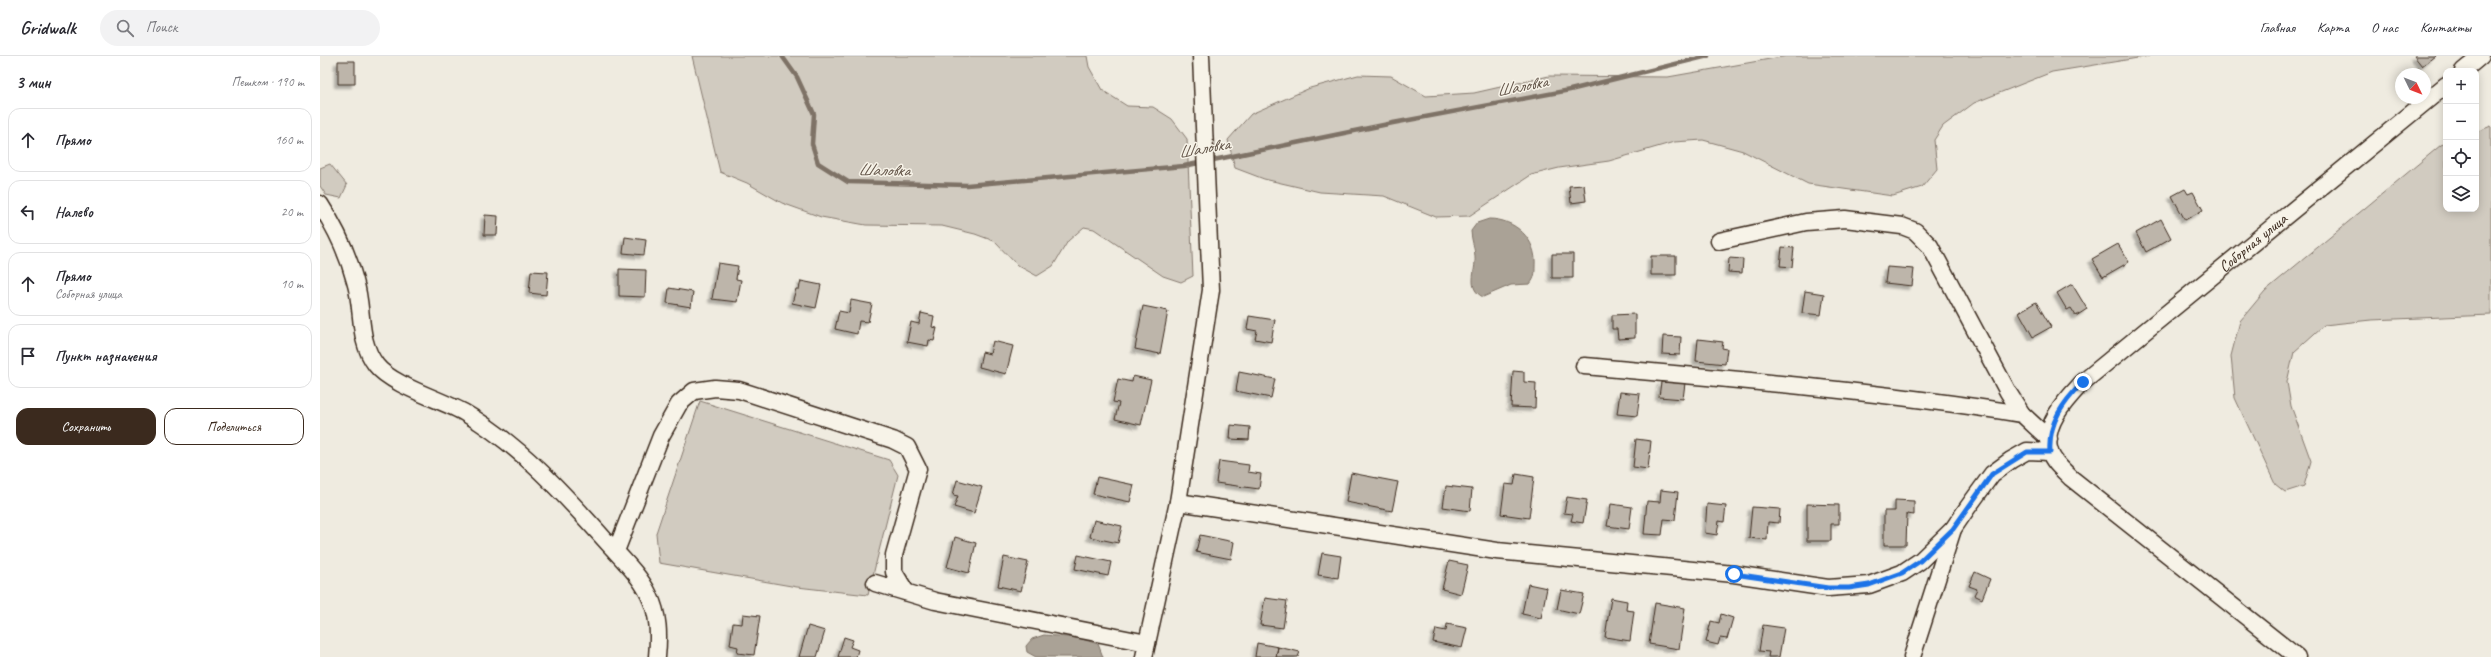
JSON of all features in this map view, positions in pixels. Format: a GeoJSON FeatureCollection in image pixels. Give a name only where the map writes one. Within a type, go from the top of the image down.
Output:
{"type":"FeatureCollection","features":[{"type":"Feature","properties":{"kind":"street"},"geometry":{"type":"LineString","coordinates":[[875,583],[935,601],[1145,650],[1178,502],[1211,290],[1201,56]]}},
{"type":"Feature","properties":{"kind":"street"},"geometry":{"type":"LineString","coordinates":[[2467,68],[2481,56]]}},
{"type":"Feature","properties":{"kind":"street","name":"Соборная улица"},"geometry":{"type":"LineString","coordinates":[[2049,445],[2054,421],[2063,403],[2089,377],[2443,87]]}},
{"type":"Feature","properties":{"kind":"street"},"geometry":{"type":"LineString","coordinates":[[320,204],[340,240],[356,281],[362,333],[368,352],[377,366],[394,380],[464,413],[490,429],[537,469],[616,551],[637,576],[649,595],[657,615],[658,657]]}},
{"type":"Feature","properties":{"kind":"street"},"geometry":{"type":"LineString","coordinates":[[1719,241],[1826,219],[1902,226],[1915,231],[1930,246],[2022,414],[2049,445],[2058,465],[2071,478],[2296,657]]}},
{"type":"Feature","properties":{"kind":"street"},"geometry":{"type":"LineString","coordinates":[[1584,366],[1829,388],[1937,400],[2022,414]]}},
{"type":"Feature","properties":{"kind":"street"},"geometry":{"type":"LineString","coordinates":[[616,551],[661,436],[679,404],[694,391],[715,388],[739,390],[893,440],[907,447],[918,469],[894,555],[894,572],[906,592]]}},
{"type":"Feature","properties":{"kind":"street"},"geometry":{"type":"LineString","coordinates":[[1178,502],[1497,552],[1734,574],[1828,588],[1869,585],[1902,573],[1920,561],[1953,529],[1992,474],[2027,452],[2049,445]]}},
{"type":"Feature","properties":{"kind":"street"},"geometry":{"type":"LineString","coordinates":[[1912,657],[1953,529]]}},
{"type":"Feature","properties":{"kind":"shaded area"},"geometry":{"type":"Polygon","coordinates":[[[692,56],[1087,56],[1089,67],[1102,90],[1127,106],[1153,107],[1172,119],[1187,139],[1193,276],[1181,282],[1163,276],[1094,229],[1084,227],[1068,241],[1053,266],[1037,276],[1017,265],[994,241],[975,234],[942,226],[866,225],[821,217],[782,203],[747,183],[720,172],[692,56]]]}},
{"type":"Feature","properties":{"kind":"shaded area"},"geometry":{"type":"Polygon","coordinates":[[[1787,56],[2150,56],[2052,72],[1974,103],[1943,126],[1934,140],[1937,169],[1922,187],[1893,196],[1808,184],[1743,151],[1703,140],[1674,142],[1609,161],[1559,168],[1531,175],[1469,216],[1436,217],[1384,196],[1320,192],[1264,179],[1235,168],[1228,140],[1251,114],[1310,88],[1358,75],[1391,76],[1426,96],[1474,93],[1549,76],[1668,77],[1787,56]]]}},
{"type":"Feature","properties":{"kind":"shaded area"},"geometry":{"type":"Polygon","coordinates":[[[2491,126],[2491,315],[2371,320],[2324,325],[2294,352],[2287,382],[2291,406],[2311,461],[2304,486],[2285,492],[2275,484],[2235,398],[2231,356],[2240,321],[2265,291],[2441,145],[2443,144],[2443,212],[2479,212],[2479,131],[2491,126]]]}},
{"type":"Feature","properties":{"kind":"shaded area"},"geometry":{"type":"Polygon","coordinates":[[[330,164],[347,185],[341,198],[326,195],[320,186],[320,168],[330,164]]]}},
{"type":"Feature","properties":{"kind":"shaded area"},"geometry":{"type":"Polygon","coordinates":[[[1489,219],[1507,223],[1516,227],[1522,232],[1528,239],[1535,256],[1535,271],[1534,278],[1530,284],[1511,285],[1483,297],[1478,293],[1473,284],[1475,257],[1471,231],[1477,223],[1489,219]]]}},
{"type":"Feature","properties":{"kind":"shaded area"},"geometry":{"type":"Polygon","coordinates":[[[700,401],[889,460],[898,475],[868,595],[797,587],[659,563],[656,533],[700,401]]]}},
{"type":"Feature","properties":{"kind":"shaded area"},"geometry":{"type":"Polygon","coordinates":[[[1044,635],[1079,638],[1098,644],[1103,657],[1036,657],[1027,652],[1026,646],[1032,639],[1044,635]]]}},
{"type":"Feature","properties":{"kind":"building"},"geometry":{"type":"Polygon","coordinates":[[[2414,56],[2435,56],[2422,66],[2414,56]]]}},
{"type":"Feature","properties":{"kind":"building"},"geometry":{"type":"Polygon","coordinates":[[[338,61],[355,61],[355,84],[338,84],[338,61]]]}},
{"type":"Feature","properties":{"kind":"building"},"geometry":{"type":"Polygon","coordinates":[[[1584,185],[1586,201],[1571,203],[1569,186],[1584,185]]]}},
{"type":"Feature","properties":{"kind":"building"},"geometry":{"type":"Polygon","coordinates":[[[2185,189],[2188,194],[2193,192],[2203,210],[2185,220],[2172,196],[2185,189]]]}},
{"type":"Feature","properties":{"kind":"building"},"geometry":{"type":"Polygon","coordinates":[[[485,215],[498,216],[497,235],[484,235],[485,215]]]}},
{"type":"Feature","properties":{"kind":"building"},"geometry":{"type":"Polygon","coordinates":[[[2161,219],[2171,238],[2146,252],[2136,233],[2161,219]]]}},
{"type":"Feature","properties":{"kind":"building"},"geometry":{"type":"Polygon","coordinates":[[[625,237],[646,240],[644,255],[623,253],[625,237]]]}},
{"type":"Feature","properties":{"kind":"building"},"geometry":{"type":"Polygon","coordinates":[[[2118,244],[2129,262],[2103,277],[2092,259],[2118,244]]]}},
{"type":"Feature","properties":{"kind":"building"},"geometry":{"type":"Polygon","coordinates":[[[1782,247],[1794,248],[1792,267],[1780,266],[1782,247]]]}},
{"type":"Feature","properties":{"kind":"building"},"geometry":{"type":"Polygon","coordinates":[[[1552,254],[1573,254],[1573,278],[1552,278],[1552,254]]]}},
{"type":"Feature","properties":{"kind":"building"},"geometry":{"type":"Polygon","coordinates":[[[1651,256],[1676,256],[1676,275],[1651,275],[1651,256]]]}},
{"type":"Feature","properties":{"kind":"building"},"geometry":{"type":"Polygon","coordinates":[[[1729,258],[1743,259],[1742,273],[1728,272],[1729,258]]]}},
{"type":"Feature","properties":{"kind":"building"},"geometry":{"type":"Polygon","coordinates":[[[718,263],[738,266],[736,279],[741,280],[737,302],[712,299],[718,263]]]}},
{"type":"Feature","properties":{"kind":"building"},"geometry":{"type":"Polygon","coordinates":[[[1887,267],[1914,269],[1912,286],[1885,283],[1887,267]]]}},
{"type":"Feature","properties":{"kind":"building"},"geometry":{"type":"Polygon","coordinates":[[[619,269],[646,270],[645,297],[619,296],[619,269]]]}},
{"type":"Feature","properties":{"kind":"building"},"geometry":{"type":"Polygon","coordinates":[[[531,271],[548,272],[546,295],[529,293],[531,271]]]}},
{"type":"Feature","properties":{"kind":"building"},"geometry":{"type":"Polygon","coordinates":[[[801,281],[821,285],[816,308],[792,303],[796,289],[799,289],[801,281]]]}},
{"type":"Feature","properties":{"kind":"building"},"geometry":{"type":"Polygon","coordinates":[[[2072,284],[2087,309],[2076,316],[2071,308],[2067,310],[2057,293],[2072,284]]]}},
{"type":"Feature","properties":{"kind":"building"},"geometry":{"type":"Polygon","coordinates":[[[669,288],[693,292],[691,307],[667,303],[669,288]]]}},
{"type":"Feature","properties":{"kind":"building"},"geometry":{"type":"Polygon","coordinates":[[[1805,291],[1824,294],[1821,315],[1802,313],[1805,291]]]}},
{"type":"Feature","properties":{"kind":"building"},"geometry":{"type":"Polygon","coordinates":[[[851,300],[872,304],[868,322],[859,321],[857,334],[835,329],[839,311],[849,313],[851,300]]]}},
{"type":"Feature","properties":{"kind":"building"},"geometry":{"type":"Polygon","coordinates":[[[2036,302],[2051,327],[2033,337],[2019,312],[2036,302]]]}},
{"type":"Feature","properties":{"kind":"building"},"geometry":{"type":"Polygon","coordinates":[[[1143,306],[1168,311],[1160,354],[1135,349],[1143,306]]]}},
{"type":"Feature","properties":{"kind":"building"},"geometry":{"type":"Polygon","coordinates":[[[921,313],[934,316],[932,327],[937,328],[934,341],[929,340],[928,346],[907,342],[911,322],[919,324],[921,313]]]}},
{"type":"Feature","properties":{"kind":"building"},"geometry":{"type":"Polygon","coordinates":[[[1635,314],[1635,338],[1618,339],[1617,329],[1612,329],[1612,315],[1635,314]]]}},
{"type":"Feature","properties":{"kind":"building"},"geometry":{"type":"Polygon","coordinates":[[[1249,316],[1275,320],[1271,342],[1255,339],[1257,331],[1247,329],[1249,316]]]}},
{"type":"Feature","properties":{"kind":"building"},"geometry":{"type":"Polygon","coordinates":[[[1663,336],[1681,337],[1680,355],[1662,354],[1663,336]]]}},
{"type":"Feature","properties":{"kind":"building"},"geometry":{"type":"Polygon","coordinates":[[[1698,339],[1723,342],[1722,348],[1727,349],[1725,364],[1696,361],[1698,339]]]}},
{"type":"Feature","properties":{"kind":"building"},"geometry":{"type":"Polygon","coordinates":[[[993,341],[1013,346],[1006,374],[979,367],[982,352],[990,354],[993,341]]]}},
{"type":"Feature","properties":{"kind":"building"},"geometry":{"type":"Polygon","coordinates":[[[1513,371],[1524,372],[1524,382],[1536,383],[1535,408],[1511,407],[1513,371]]]}},
{"type":"Feature","properties":{"kind":"building"},"geometry":{"type":"Polygon","coordinates":[[[1239,372],[1275,379],[1271,398],[1236,391],[1239,372]]]}},
{"type":"Feature","properties":{"kind":"building"},"geometry":{"type":"Polygon","coordinates":[[[1133,376],[1151,380],[1141,425],[1115,419],[1119,403],[1113,402],[1118,379],[1132,382],[1133,376]]]}},
{"type":"Feature","properties":{"kind":"building"},"geometry":{"type":"Polygon","coordinates":[[[1661,382],[1685,383],[1683,399],[1659,397],[1661,382]]]}},
{"type":"Feature","properties":{"kind":"building"},"geometry":{"type":"Polygon","coordinates":[[[1620,392],[1640,394],[1637,416],[1617,414],[1620,392]]]}},
{"type":"Feature","properties":{"kind":"building"},"geometry":{"type":"Polygon","coordinates":[[[1231,425],[1250,427],[1249,440],[1230,439],[1231,425]]]}},
{"type":"Feature","properties":{"kind":"building"},"geometry":{"type":"Polygon","coordinates":[[[1636,439],[1651,441],[1648,469],[1633,467],[1636,439]]]}},
{"type":"Feature","properties":{"kind":"building"},"geometry":{"type":"Polygon","coordinates":[[[1219,461],[1249,465],[1248,472],[1261,474],[1259,489],[1216,483],[1219,461]]]}},
{"type":"Feature","properties":{"kind":"building"},"geometry":{"type":"Polygon","coordinates":[[[1351,473],[1398,482],[1392,511],[1346,502],[1351,473]]]}},
{"type":"Feature","properties":{"kind":"building"},"geometry":{"type":"Polygon","coordinates":[[[1516,474],[1534,477],[1529,518],[1501,514],[1505,484],[1514,485],[1516,474]]]}},
{"type":"Feature","properties":{"kind":"building"},"geometry":{"type":"Polygon","coordinates":[[[1097,477],[1134,485],[1130,502],[1093,494],[1097,477]]]}},
{"type":"Feature","properties":{"kind":"building"},"geometry":{"type":"Polygon","coordinates":[[[957,480],[982,487],[974,513],[954,507],[958,496],[953,495],[957,480]]]}},
{"type":"Feature","properties":{"kind":"building"},"geometry":{"type":"Polygon","coordinates":[[[1446,486],[1472,489],[1470,511],[1443,507],[1446,486]]]}},
{"type":"Feature","properties":{"kind":"building"},"geometry":{"type":"Polygon","coordinates":[[[1661,490],[1678,492],[1675,520],[1664,519],[1662,535],[1644,534],[1647,501],[1660,502],[1661,490]]]}},
{"type":"Feature","properties":{"kind":"building"},"geometry":{"type":"Polygon","coordinates":[[[1567,497],[1587,500],[1583,523],[1571,521],[1573,514],[1564,513],[1567,497]]]}},
{"type":"Feature","properties":{"kind":"building"},"geometry":{"type":"Polygon","coordinates":[[[1895,500],[1914,501],[1914,515],[1907,514],[1906,545],[1884,545],[1884,511],[1895,511],[1895,500]]]}},
{"type":"Feature","properties":{"kind":"building"},"geometry":{"type":"Polygon","coordinates":[[[1611,504],[1632,507],[1629,529],[1607,526],[1611,504]]]}},
{"type":"Feature","properties":{"kind":"building"},"geometry":{"type":"Polygon","coordinates":[[[1707,504],[1726,506],[1724,522],[1719,521],[1717,535],[1705,533],[1707,504]]]}},
{"type":"Feature","properties":{"kind":"building"},"geometry":{"type":"Polygon","coordinates":[[[1807,504],[1839,505],[1839,524],[1831,524],[1831,541],[1807,541],[1807,504]]]}},
{"type":"Feature","properties":{"kind":"building"},"geometry":{"type":"Polygon","coordinates":[[[1752,507],[1780,509],[1779,523],[1768,522],[1767,540],[1749,538],[1752,507]]]}},
{"type":"Feature","properties":{"kind":"building"},"geometry":{"type":"Polygon","coordinates":[[[1094,520],[1122,526],[1118,543],[1090,537],[1094,520]]]}},
{"type":"Feature","properties":{"kind":"building"},"geometry":{"type":"Polygon","coordinates":[[[1200,535],[1234,542],[1231,559],[1196,552],[1200,535]]]}},
{"type":"Feature","properties":{"kind":"building"},"geometry":{"type":"Polygon","coordinates":[[[955,537],[976,543],[969,573],[947,567],[955,537]]]}},
{"type":"Feature","properties":{"kind":"building"},"geometry":{"type":"Polygon","coordinates":[[[1322,553],[1341,556],[1338,578],[1318,575],[1322,553]]]}},
{"type":"Feature","properties":{"kind":"building"},"geometry":{"type":"Polygon","coordinates":[[[1078,555],[1111,562],[1108,576],[1075,569],[1078,555]]]}},
{"type":"Feature","properties":{"kind":"building"},"geometry":{"type":"Polygon","coordinates":[[[1004,557],[1028,562],[1021,591],[998,586],[1004,557]]]}},
{"type":"Feature","properties":{"kind":"building"},"geometry":{"type":"Polygon","coordinates":[[[1449,561],[1468,565],[1461,594],[1442,589],[1449,561]]]}},
{"type":"Feature","properties":{"kind":"building"},"geometry":{"type":"Polygon","coordinates":[[[1975,572],[1990,579],[1982,599],[1974,595],[1977,589],[1969,586],[1975,572]]]}},
{"type":"Feature","properties":{"kind":"building"},"geometry":{"type":"Polygon","coordinates":[[[1528,584],[1547,588],[1541,618],[1522,614],[1528,584]]]}},
{"type":"Feature","properties":{"kind":"building"},"geometry":{"type":"Polygon","coordinates":[[[1561,590],[1584,594],[1579,614],[1557,609],[1561,590]]]}},
{"type":"Feature","properties":{"kind":"building"},"geometry":{"type":"Polygon","coordinates":[[[1265,598],[1287,601],[1283,628],[1260,625],[1265,598]]]}},
{"type":"Feature","properties":{"kind":"building"},"geometry":{"type":"Polygon","coordinates":[[[1611,598],[1627,601],[1626,610],[1634,611],[1630,641],[1605,637],[1611,598]]]}},
{"type":"Feature","properties":{"kind":"building"},"geometry":{"type":"Polygon","coordinates":[[[1655,603],[1685,608],[1679,649],[1649,644],[1655,603]]]}},
{"type":"Feature","properties":{"kind":"building"},"geometry":{"type":"Polygon","coordinates":[[[743,614],[760,616],[754,655],[737,653],[738,647],[730,645],[733,623],[742,624],[743,614]]]}},
{"type":"Feature","properties":{"kind":"building"},"geometry":{"type":"Polygon","coordinates":[[[1721,614],[1733,618],[1727,639],[1720,638],[1718,645],[1706,642],[1711,621],[1719,623],[1721,614]]]}},
{"type":"Feature","properties":{"kind":"building"},"geometry":{"type":"Polygon","coordinates":[[[1447,624],[1467,628],[1462,648],[1433,642],[1436,629],[1446,631],[1447,624]]]}},
{"type":"Feature","properties":{"kind":"building"},"geometry":{"type":"Polygon","coordinates":[[[1763,625],[1784,628],[1779,657],[1768,657],[1769,652],[1759,651],[1763,625]]]}},
{"type":"Feature","properties":{"kind":"building"},"geometry":{"type":"Polygon","coordinates":[[[808,626],[825,631],[817,657],[799,657],[808,626]]]}},
{"type":"Feature","properties":{"kind":"building"},"geometry":{"type":"Polygon","coordinates":[[[844,637],[853,640],[850,647],[858,650],[856,657],[838,657],[844,637]]]}},
{"type":"Feature","properties":{"kind":"building"},"geometry":{"type":"Polygon","coordinates":[[[1257,643],[1278,647],[1276,657],[1255,657],[1257,643]]]}},
{"type":"Feature","properties":{"kind":"building"},"geometry":{"type":"Polygon","coordinates":[[[1278,647],[1300,652],[1298,657],[1276,657],[1278,647]]]}},
{"type":"Feature","properties":{"kind":"waterway","name":"Шаловка"},"geometry":{"type":"LineString","coordinates":[[782,56],[797,77],[814,114],[812,144],[818,163],[848,182],[967,185],[1184,166],[1393,123],[1570,90],[1708,56]]}},
{"type":"Feature","properties":{"kind":"route"},"geometry":{"type":"LineString","coordinates":[[1734,574],[1828,588],[1849,588],[1869,585],[1902,573],[1920,561],[1953,529],[1992,474],[2011,460],[2027,452],[2050,452],[2049,439],[2054,421],[2063,403],[2083,382]]}}]}
